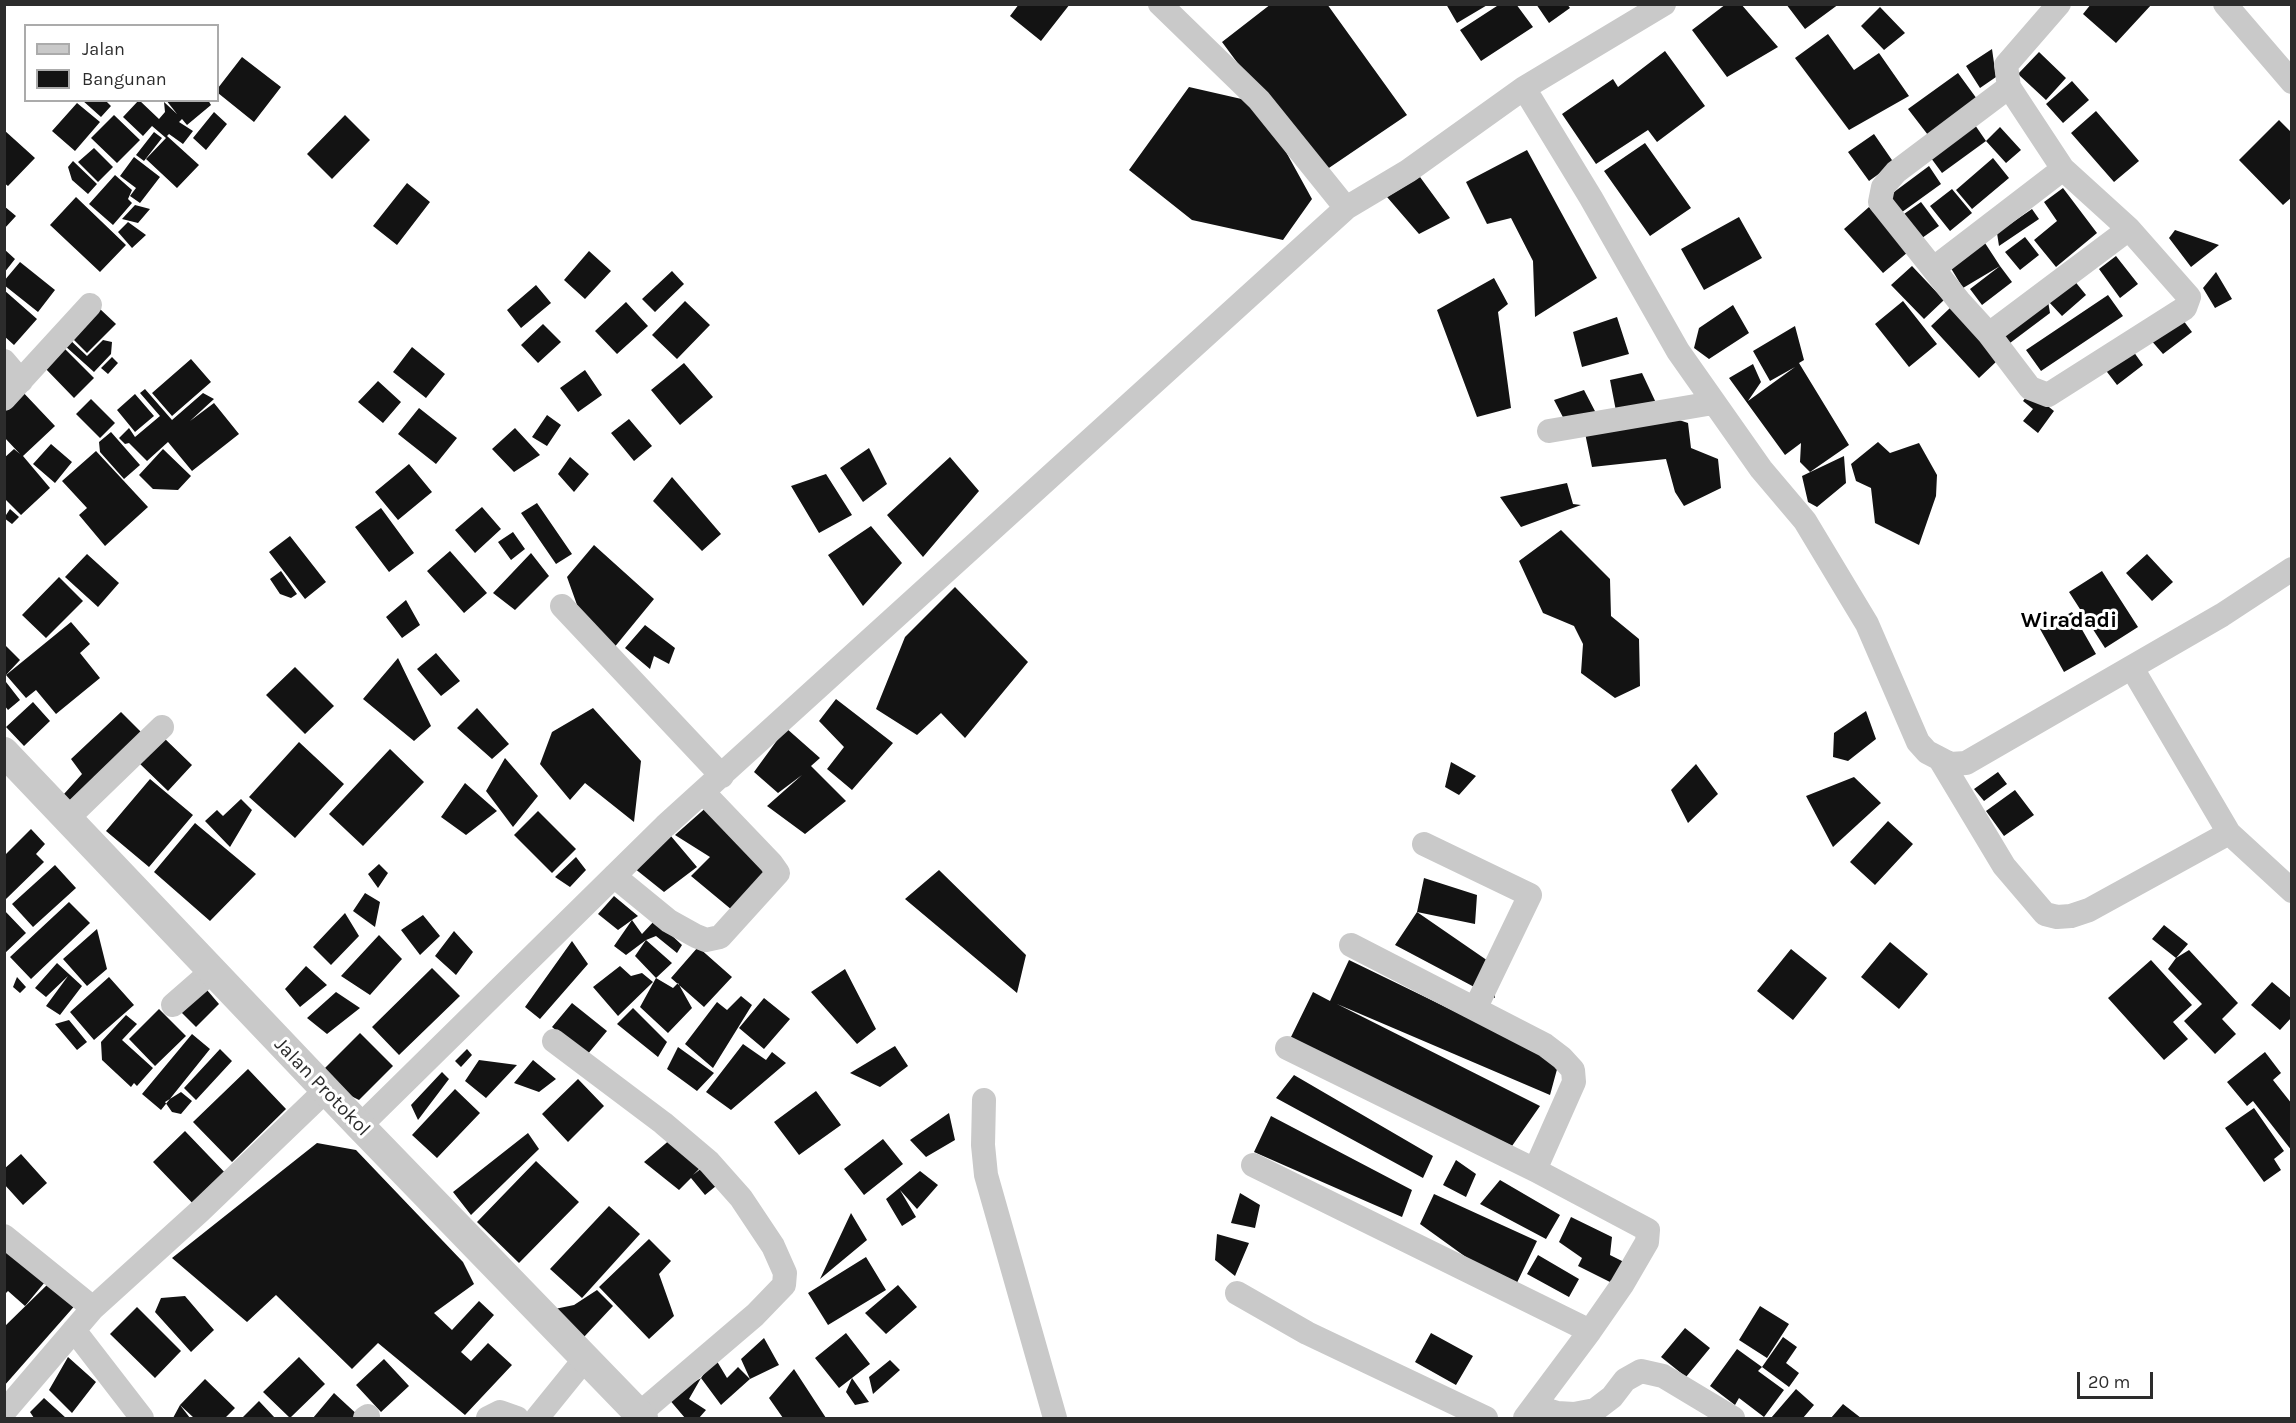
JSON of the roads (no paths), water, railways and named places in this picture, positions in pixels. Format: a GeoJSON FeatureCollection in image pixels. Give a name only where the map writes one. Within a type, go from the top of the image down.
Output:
{"type":"FeatureCollection","features":[{"type":"Feature","properties":{"kind":"street"},"geometry":{"type":"LineString","coordinates":[[1160,4],[1259,100],[1346,208]]}},
{"type":"Feature","properties":{"kind":"street"},"geometry":{"type":"LineString","coordinates":[[360,1126],[664,826],[704,793],[1346,208],[1408,171],[1524,88],[1664,4]]}},
{"type":"Feature","properties":{"kind":"street"},"geometry":{"type":"LineString","coordinates":[[2009,87],[1896,172],[1882,187],[1880,202],[1989,334],[2030,388],[2048,395],[2185,308],[2189,297],[2129,230],[2063,169],[2009,87],[2006,65],[2059,4]]}},
{"type":"Feature","properties":{"kind":"street"},"geometry":{"type":"LineString","coordinates":[[2225,4],[2292,82]]}},
{"type":"Feature","properties":{"kind":"street"},"geometry":{"type":"LineString","coordinates":[[1524,88],[1592,198],[1678,351],[1761,469],[1805,521],[1867,624],[1918,742],[1927,752],[1941,761],[1960,765],[1966,763],[2222,615],[2292,569]]}},
{"type":"Feature","properties":{"kind":"street"},"geometry":{"type":"LineString","coordinates":[[1934,268],[2063,169]]}},
{"type":"Feature","properties":{"kind":"street"},"geometry":{"type":"LineString","coordinates":[[1989,334],[2129,230]]}},
{"type":"Feature","properties":{"kind":"street"},"geometry":{"type":"LineString","coordinates":[[4,399],[90,305]]}},
{"type":"Feature","properties":{"kind":"street"},"geometry":{"type":"LineString","coordinates":[[4,361],[21,381]]}},
{"type":"Feature","properties":{"kind":"street"},"geometry":{"type":"LineString","coordinates":[[1549,431],[1713,403]]}},
{"type":"Feature","properties":{"kind":"street"},"geometry":{"type":"LineString","coordinates":[[562,606],[722,776]]}},
{"type":"Feature","properties":{"kind":"street"},"geometry":{"type":"LineString","coordinates":[[2132,668],[2229,833],[2292,891]]}},
{"type":"Feature","properties":{"kind":"street"},"geometry":{"type":"LineString","coordinates":[[68,818],[162,727]]}},
{"type":"Feature","properties":{"kind":"street","name":"Jalan Protokol"},"geometry":{"type":"LineString","coordinates":[[4,752],[584,1360],[641,1416]]}},
{"type":"Feature","properties":{"kind":"street"},"geometry":{"type":"LineString","coordinates":[[1941,761],[2004,866],[2044,914],[2057,917],[2071,916],[2089,910],[2229,833]]}},
{"type":"Feature","properties":{"kind":"street"},"geometry":{"type":"LineString","coordinates":[[614,876],[669,921],[706,940],[720,937],[778,873],[704,793]]}},
{"type":"Feature","properties":{"kind":"street"},"geometry":{"type":"LineString","coordinates":[[1424,844],[1530,896],[1475,1009]]}},
{"type":"Feature","properties":{"kind":"street"},"geometry":{"type":"LineString","coordinates":[[1351,945],[1545,1045],[1572,1070],[1574,1082],[1535,1170]]}},
{"type":"Feature","properties":{"kind":"street"},"geometry":{"type":"LineString","coordinates":[[173,1005],[212,971]]}},
{"type":"Feature","properties":{"kind":"street"},"geometry":{"type":"LineString","coordinates":[[554,1041],[663,1123],[709,1162],[741,1198],[773,1245],[785,1273],[784,1285],[755,1315],[641,1416]]}},
{"type":"Feature","properties":{"kind":"street"},"geometry":{"type":"LineString","coordinates":[[1287,1047],[1535,1170],[1648,1230],[1647,1242],[1590,1331],[1529,1412]]}},
{"type":"Feature","properties":{"kind":"street"},"geometry":{"type":"LineString","coordinates":[[4,1412],[93,1308],[200,1211],[326,1090]]}},
{"type":"Feature","properties":{"kind":"street"},"geometry":{"type":"LineString","coordinates":[[984,1101],[982,1145],[986,1174],[1055,1419]]}},
{"type":"Feature","properties":{"kind":"street"},"geometry":{"type":"LineString","coordinates":[[1253,1165],[1590,1331]]}},
{"type":"Feature","properties":{"kind":"street"},"geometry":{"type":"LineString","coordinates":[[4,1236],[93,1308]]}},
{"type":"Feature","properties":{"kind":"street"},"geometry":{"type":"LineString","coordinates":[[1237,1293],[1307,1333],[1486,1419]]}},
{"type":"Feature","properties":{"kind":"street"},"geometry":{"type":"LineString","coordinates":[[74,1330],[142,1419]]}},
{"type":"Feature","properties":{"kind":"street"},"geometry":{"type":"LineString","coordinates":[[537,1419],[584,1360]]}},
{"type":"Feature","properties":{"kind":"street"},"geometry":{"type":"LineString","coordinates":[[1529,1412],[1574,1414],[1595,1410],[1612,1397],[1625,1380],[1641,1371],[1663,1376],[1732,1419]]}},
{"type":"Feature","properties":{"kind":"street"},"geometry":{"type":"LineString","coordinates":[[488,1419],[500,1412],[518,1419]]}},
{"type":"Feature","properties":{"kind":"district","name":"Wiradadi"},"geometry":{"type":"Point","coordinates":[2069,621]}}]}
